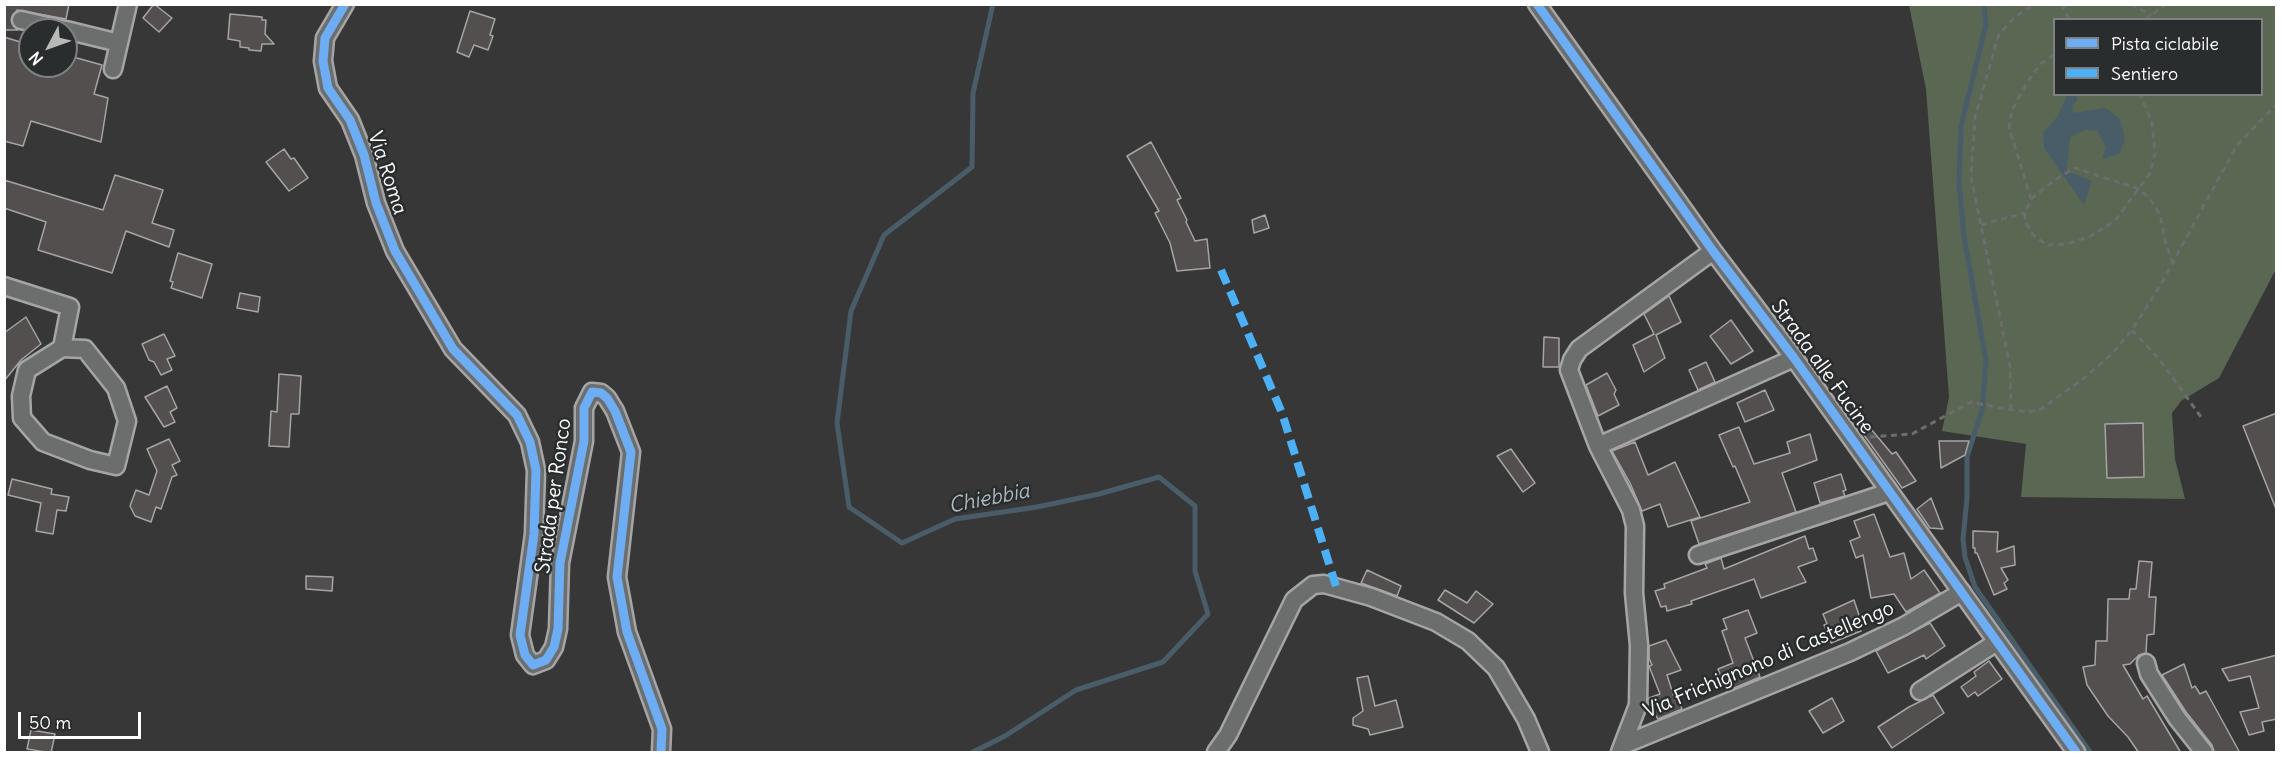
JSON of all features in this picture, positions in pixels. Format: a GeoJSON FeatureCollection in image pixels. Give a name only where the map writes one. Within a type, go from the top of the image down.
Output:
{"type":"FeatureCollection","features":[{"type":"Feature","properties":{"kind":"street"},"geometry":{"type":"LineString","coordinates":[[113,69],[128,4]]}},
{"type":"Feature","properties":{"kind":"street","name":"Via Roma"},"geometry":{"type":"LineString","coordinates":[[345,4],[325,38],[323,61],[328,88],[350,120],[364,155],[376,203],[395,251],[453,349]]}},
{"type":"Feature","properties":{"kind":"street","name":"Strada alle Fucine"},"geometry":{"type":"LineString","coordinates":[[1537,4],[1713,251],[1794,358],[2076,753]]}},
{"type":"Feature","properties":{"kind":"street"},"geometry":{"type":"LineString","coordinates":[[78,33],[119,43]]}},
{"type":"Feature","properties":{"kind":"street"},"geometry":{"type":"LineString","coordinates":[[1621,749],[1638,705],[1639,645],[1634,593],[1635,526],[1631,510],[1598,446],[1569,370],[1572,360],[1580,349],[1713,251]]}},
{"type":"Feature","properties":{"kind":"street"},"geometry":{"type":"LineString","coordinates":[[4,286],[70,307],[62,348],[27,370],[21,396],[22,418],[43,442],[90,460],[116,466],[127,421],[116,388],[85,348],[62,348]]}},
{"type":"Feature","properties":{"kind":"street","name":"Strada per Ronco"},"geometry":{"type":"LineString","coordinates":[[453,349],[517,415],[530,442],[536,470],[534,534],[520,635],[525,655],[533,666],[546,660],[554,647],[558,629],[560,563],[584,441],[584,408],[592,392],[601,393],[615,411],[631,452],[617,577],[627,632],[662,729],[661,753]]}},
{"type":"Feature","properties":{"kind":"street"},"geometry":{"type":"LineString","coordinates":[[1598,446],[1794,358]]}},
{"type":"Feature","properties":{"kind":"street"},"geometry":{"type":"LineString","coordinates":[[1698,555],[1889,492]]}},
{"type":"Feature","properties":{"kind":"street"},"geometry":{"type":"LineString","coordinates":[[1216,753],[1228,735],[1294,600],[1313,585],[1324,584],[1371,597],[1436,622],[1468,641],[1496,668],[1526,719],[1540,753]]}},
{"type":"Feature","properties":{"kind":"street","name":"Via Frichignono di Castellengo"},"geometry":{"type":"LineString","coordinates":[[1621,749],[1850,652],[1904,626],[1962,592]]}},
{"type":"Feature","properties":{"kind":"street"},"geometry":{"type":"LineString","coordinates":[[1920,691],[1997,642]]}},
{"type":"Feature","properties":{"kind":"street"},"geometry":{"type":"LineString","coordinates":[[2146,663],[2149,674],[2177,718],[2204,753]]}},
{"type":"Feature","properties":{"kind":"path"},"geometry":{"type":"LineString","coordinates":[[2011,410],[2010,366],[1971,177],[1975,117],[1999,34],[2015,17],[2035,4]]}},
{"type":"Feature","properties":{"kind":"path"},"geometry":{"type":"LineString","coordinates":[[2062,6],[2069,4]]}},
{"type":"Feature","properties":{"kind":"path"},"geometry":{"type":"LineString","coordinates":[[2131,4],[2151,15]]}},
{"type":"Feature","properties":{"kind":"path"},"geometry":{"type":"LineString","coordinates":[[2147,18],[2166,4]]}},
{"type":"Feature","properties":{"kind":"path"},"geometry":{"type":"LineString","coordinates":[[2031,199],[2009,127],[2012,110],[2040,64],[2053,56]]}},
{"type":"Feature","properties":{"kind":"path"},"geometry":{"type":"LineString","coordinates":[[2141,96],[2152,123],[2155,154],[2150,172],[2139,189],[2118,217],[2091,236],[2067,244],[2048,245],[2033,236],[2025,221],[2025,213],[2031,199],[2056,179],[2075,168],[2139,189],[2150,199],[2160,215],[2172,262]]}},
{"type":"Feature","properties":{"kind":"path"},"geometry":{"type":"LineString","coordinates":[[1851,438],[1912,434],[1971,402],[2030,412],[2041,409],[2097,367],[2133,330],[2160,286],[2237,145],[2277,105]]}},
{"type":"Feature","properties":{"kind":"path"},"geometry":{"type":"LineString","coordinates":[[1981,225],[2025,213]]}},
{"type":"Feature","properties":{"kind":"path"},"geometry":{"type":"LineString","coordinates":[[2133,330],[2160,360],[2201,417]]}},
{"type":"Feature","properties":{"kind":"green space"},"geometry":{"type":"Polygon","coordinates":[[[1909,5],[2276,5],[2276,269],[2219,378],[2181,401],[2172,413],[2175,459],[2185,499],[2021,497],[2026,444],[1942,431],[1949,397],[1926,89],[1909,5]]]}},
{"type":"Feature","properties":{"kind":"water"},"geometry":{"type":"Polygon","coordinates":[[[2067,96],[2077,96],[2072,106],[2073,113],[2106,108],[2120,119],[2125,140],[2119,154],[2102,159],[2106,148],[2098,131],[2085,130],[2070,137],[2067,171],[2092,181],[2084,205],[2044,148],[2043,133],[2058,116],[2067,96]]]}},
{"type":"Feature","properties":{"kind":"building"},"geometry":{"type":"Polygon","coordinates":[[[4,4],[69,4],[66,18],[17,10],[11,18],[11,24],[18,30],[4,30],[4,4]]]}},
{"type":"Feature","properties":{"kind":"building"},"geometry":{"type":"Polygon","coordinates":[[[154,4],[172,18],[159,32],[143,18],[154,4]]]}},
{"type":"Feature","properties":{"kind":"building"},"geometry":{"type":"Polygon","coordinates":[[[470,11],[495,19],[488,50],[474,45],[469,57],[457,52],[470,11]]]}},
{"type":"Feature","properties":{"kind":"building"},"geometry":{"type":"Polygon","coordinates":[[[230,14],[262,17],[262,20],[266,20],[265,34],[274,44],[262,44],[261,51],[249,50],[249,48],[240,47],[240,41],[228,39],[230,14]]]}},
{"type":"Feature","properties":{"kind":"building"},"geometry":{"type":"Polygon","coordinates":[[[4,37],[18,41],[18,78],[78,78],[78,58],[102,65],[94,94],[108,98],[101,142],[31,121],[23,146],[4,141],[4,37]]]}},
{"type":"Feature","properties":{"kind":"building"},"geometry":{"type":"Polygon","coordinates":[[[1151,142],[1181,198],[1177,200],[1195,241],[1207,239],[1210,268],[1177,271],[1170,243],[1155,213],[1159,211],[1127,156],[1151,142]]]}},
{"type":"Feature","properties":{"kind":"building"},"geometry":{"type":"Polygon","coordinates":[[[284,149],[291,159],[294,158],[308,178],[289,191],[266,162],[284,149]]]}},
{"type":"Feature","properties":{"kind":"building"},"geometry":{"type":"Polygon","coordinates":[[[115,175],[163,190],[152,223],[174,230],[169,247],[126,231],[112,273],[38,250],[46,222],[4,208],[4,180],[103,210],[115,175]]]}},
{"type":"Feature","properties":{"kind":"building"},"geometry":{"type":"Polygon","coordinates":[[[1265,215],[1269,228],[1254,233],[1252,220],[1265,215]]]}},
{"type":"Feature","properties":{"kind":"building"},"geometry":{"type":"Polygon","coordinates":[[[178,253],[212,264],[202,298],[171,288],[173,282],[170,281],[178,253]]]}},
{"type":"Feature","properties":{"kind":"building"},"geometry":{"type":"Polygon","coordinates":[[[240,293],[260,297],[258,312],[237,308],[240,293]]]}},
{"type":"Feature","properties":{"kind":"building"},"geometry":{"type":"Polygon","coordinates":[[[1669,296],[1681,322],[1656,335],[1665,358],[1644,372],[1633,345],[1654,334],[1644,314],[1669,296]]]}},
{"type":"Feature","properties":{"kind":"building"},"geometry":{"type":"Polygon","coordinates":[[[26,317],[41,344],[21,360],[4,381],[4,333],[26,317]]]}},
{"type":"Feature","properties":{"kind":"building"},"geometry":{"type":"Polygon","coordinates":[[[1731,320],[1753,351],[1731,364],[1710,336],[1731,320]]]}},
{"type":"Feature","properties":{"kind":"building"},"geometry":{"type":"Polygon","coordinates":[[[164,334],[175,356],[167,359],[172,370],[161,375],[154,362],[149,360],[142,344],[164,334]]]}},
{"type":"Feature","properties":{"kind":"building"},"geometry":{"type":"Polygon","coordinates":[[[1544,337],[1559,338],[1559,367],[1543,367],[1544,337]]]}},
{"type":"Feature","properties":{"kind":"building"},"geometry":{"type":"Polygon","coordinates":[[[1706,362],[1715,382],[1698,390],[1689,370],[1706,362]]]}},
{"type":"Feature","properties":{"kind":"building"},"geometry":{"type":"Polygon","coordinates":[[[1607,373],[1616,390],[1614,394],[1619,405],[1598,416],[1586,385],[1607,373]]]}},
{"type":"Feature","properties":{"kind":"building"},"geometry":{"type":"Polygon","coordinates":[[[279,374],[301,376],[299,414],[291,414],[289,447],[269,446],[271,411],[277,412],[279,374]]]}},
{"type":"Feature","properties":{"kind":"building"},"geometry":{"type":"Polygon","coordinates":[[[167,386],[177,408],[170,412],[175,422],[164,427],[145,397],[167,386]]]}},
{"type":"Feature","properties":{"kind":"building"},"geometry":{"type":"Polygon","coordinates":[[[1765,390],[1774,410],[1745,422],[1737,403],[1765,390]]]}},
{"type":"Feature","properties":{"kind":"building"},"geometry":{"type":"Polygon","coordinates":[[[2277,413],[2277,509],[2276,509],[2243,426],[2277,413]]]}},
{"type":"Feature","properties":{"kind":"building"},"geometry":{"type":"Polygon","coordinates":[[[2143,423],[2144,477],[2107,478],[2105,424],[2143,423]]]}},
{"type":"Feature","properties":{"kind":"building"},"geometry":{"type":"Polygon","coordinates":[[[1739,427],[1754,464],[1790,453],[1787,442],[1810,434],[1817,460],[1782,473],[1796,512],[1699,544],[1691,521],[1750,502],[1719,435],[1739,427]]]}},
{"type":"Feature","properties":{"kind":"building"},"geometry":{"type":"Polygon","coordinates":[[[1871,429],[1892,454],[1896,452],[1916,481],[1902,488],[1864,435],[1871,429]]]}},
{"type":"Feature","properties":{"kind":"building"},"geometry":{"type":"Polygon","coordinates":[[[169,439],[180,461],[172,465],[177,475],[172,477],[161,509],[156,507],[151,522],[135,516],[130,506],[136,490],[149,495],[157,471],[147,449],[169,439]]]}},
{"type":"Feature","properties":{"kind":"building"},"geometry":{"type":"Polygon","coordinates":[[[1939,441],[1969,441],[1965,455],[1941,468],[1939,441]]]}},
{"type":"Feature","properties":{"kind":"building"},"geometry":{"type":"Polygon","coordinates":[[[1635,442],[1648,475],[1675,462],[1700,517],[1668,527],[1660,504],[1642,511],[1612,451],[1635,442]]]}},
{"type":"Feature","properties":{"kind":"building"},"geometry":{"type":"Polygon","coordinates":[[[1511,449],[1535,483],[1523,492],[1497,456],[1511,449]]]}},
{"type":"Feature","properties":{"kind":"building"},"geometry":{"type":"Polygon","coordinates":[[[1841,474],[1846,490],[1843,491],[1845,496],[1820,503],[1814,483],[1841,474]]]}},
{"type":"Feature","properties":{"kind":"building"},"geometry":{"type":"Polygon","coordinates":[[[12,479],[52,489],[51,494],[69,497],[66,511],[57,510],[53,534],[36,531],[41,503],[8,495],[12,479]]]}},
{"type":"Feature","properties":{"kind":"building"},"geometry":{"type":"Polygon","coordinates":[[[1931,498],[1943,529],[1930,528],[1917,509],[1931,498]]]}},
{"type":"Feature","properties":{"kind":"building"},"geometry":{"type":"Polygon","coordinates":[[[1874,514],[1890,557],[1904,553],[1911,579],[1924,570],[1940,593],[1906,612],[1894,594],[1871,598],[1863,555],[1856,558],[1850,541],[1860,537],[1854,521],[1874,514]]]}},
{"type":"Feature","properties":{"kind":"building"},"geometry":{"type":"Polygon","coordinates":[[[1973,531],[1998,532],[1997,552],[2014,546],[2015,565],[2001,568],[2008,580],[2004,583],[2007,589],[1994,595],[1977,553],[1975,553],[1975,548],[1973,548],[1973,531]]]}},
{"type":"Feature","properties":{"kind":"building"},"geometry":{"type":"Polygon","coordinates":[[[1805,536],[1809,549],[1813,548],[1817,560],[1798,567],[1806,582],[1761,598],[1754,579],[1691,601],[1692,604],[1667,611],[1666,606],[1661,607],[1655,591],[1665,588],[1664,584],[1707,568],[1705,564],[1721,558],[1724,569],[1805,536]]]}},
{"type":"Feature","properties":{"kind":"building"},"geometry":{"type":"Polygon","coordinates":[[[2139,561],[2152,562],[2149,597],[2156,597],[2154,634],[2147,635],[2146,653],[2139,655],[2130,664],[2123,665],[2143,699],[2147,696],[2181,753],[2139,753],[2128,737],[2108,716],[2087,685],[2083,667],[2095,665],[2096,641],[2107,641],[2108,599],[2129,599],[2130,589],[2136,589],[2139,561]]]}},
{"type":"Feature","properties":{"kind":"building"},"geometry":{"type":"Polygon","coordinates":[[[1367,570],[1401,586],[1397,596],[1361,583],[1367,570]]]}},
{"type":"Feature","properties":{"kind":"building"},"geometry":{"type":"Polygon","coordinates":[[[306,576],[333,577],[332,591],[306,589],[306,576]]]}},
{"type":"Feature","properties":{"kind":"building"},"geometry":{"type":"Polygon","coordinates":[[[1445,590],[1467,603],[1476,591],[1493,604],[1474,623],[1438,600],[1445,590]]]}},
{"type":"Feature","properties":{"kind":"building"},"geometry":{"type":"Polygon","coordinates":[[[1854,600],[1861,631],[1831,643],[1824,625],[1827,624],[1823,614],[1854,600]]]}},
{"type":"Feature","properties":{"kind":"building"},"geometry":{"type":"Polygon","coordinates":[[[1748,610],[1757,633],[1745,638],[1760,677],[1727,691],[1718,669],[1733,663],[1722,631],[1727,629],[1723,619],[1748,610]]]}},
{"type":"Feature","properties":{"kind":"building"},"geometry":{"type":"Polygon","coordinates":[[[1930,623],[1945,646],[1926,659],[1924,655],[1888,673],[1876,651],[1930,623]]]}},
{"type":"Feature","properties":{"kind":"building"},"geometry":{"type":"Polygon","coordinates":[[[1666,640],[1681,670],[1667,675],[1675,700],[1678,699],[1682,709],[1658,719],[1656,716],[1652,717],[1648,707],[1649,698],[1660,694],[1649,666],[1652,665],[1649,658],[1649,646],[1666,640]]]}},
{"type":"Feature","properties":{"kind":"building"},"geometry":{"type":"Polygon","coordinates":[[[2277,655],[2277,719],[2262,722],[2264,731],[2249,735],[2240,712],[2259,708],[2250,676],[2229,681],[2222,669],[2277,655]]]}},
{"type":"Feature","properties":{"kind":"building"},"geometry":{"type":"Polygon","coordinates":[[[1989,661],[2002,679],[1978,696],[1975,692],[1968,697],[1961,687],[1976,676],[1974,672],[1989,661]]]}},
{"type":"Feature","properties":{"kind":"building"},"geometry":{"type":"Polygon","coordinates":[[[2184,664],[2192,688],[2195,686],[2200,694],[2206,691],[2240,753],[2214,753],[2212,745],[2186,712],[2162,675],[2184,664]]]}},
{"type":"Feature","properties":{"kind":"building"},"geometry":{"type":"Polygon","coordinates":[[[1368,676],[1375,706],[1396,700],[1403,727],[1370,735],[1368,729],[1353,725],[1353,718],[1363,711],[1357,678],[1368,676]]]}},
{"type":"Feature","properties":{"kind":"building"},"geometry":{"type":"Polygon","coordinates":[[[1933,695],[1944,713],[1892,748],[1878,727],[1933,695]]]}},
{"type":"Feature","properties":{"kind":"building"},"geometry":{"type":"Polygon","coordinates":[[[1832,698],[1844,721],[1823,733],[1809,711],[1832,698]]]}},
{"type":"Feature","properties":{"kind":"building"},"geometry":{"type":"Polygon","coordinates":[[[31,730],[55,734],[51,753],[27,749],[31,730]]]}},
{"type":"Feature","properties":{"kind":"waterway","name":"Chiebbia"},"geometry":{"type":"LineString","coordinates":[[973,752],[1005,736],[1076,690],[1163,662],[1208,614],[1195,571],[1195,506],[1159,477],[1099,494],[1037,507],[955,519],[902,543],[849,507],[837,423],[851,311],[884,235],[972,167],[973,93],[993,4]]}},
{"type":"Feature","properties":{"kind":"waterway"},"geometry":{"type":"LineString","coordinates":[[1984,4],[1986,25],[1961,126],[1959,182],[1964,236],[1986,361],[1982,410],[1967,457],[1967,498],[1963,539],[1965,557],[1975,587],[2090,752]]}},
{"type":"Feature","properties":{"kind":"tunnel"},"geometry":{"type":"LineString","coordinates":[[4,16],[18,19]]}},
{"type":"Feature","properties":{"kind":"marked path"},"geometry":{"type":"LineString","coordinates":[[1221,270],[1282,413],[1336,586]]}},
{"type":"Feature","properties":{"kind":"cycle path"},"geometry":{"type":"LineString","coordinates":[[345,4],[325,38],[323,61],[328,88],[350,120],[364,155],[376,203],[395,251],[453,349],[517,415],[530,442],[536,470],[534,534],[520,635],[525,655],[533,665],[546,660],[554,647],[558,629],[560,563],[584,441],[584,408],[592,392],[601,393],[615,411],[631,452],[617,577],[627,632],[662,729],[661,752]]}},
{"type":"Feature","properties":{"kind":"cycle path"},"geometry":{"type":"LineString","coordinates":[[1537,4],[2076,752]]}}]}
